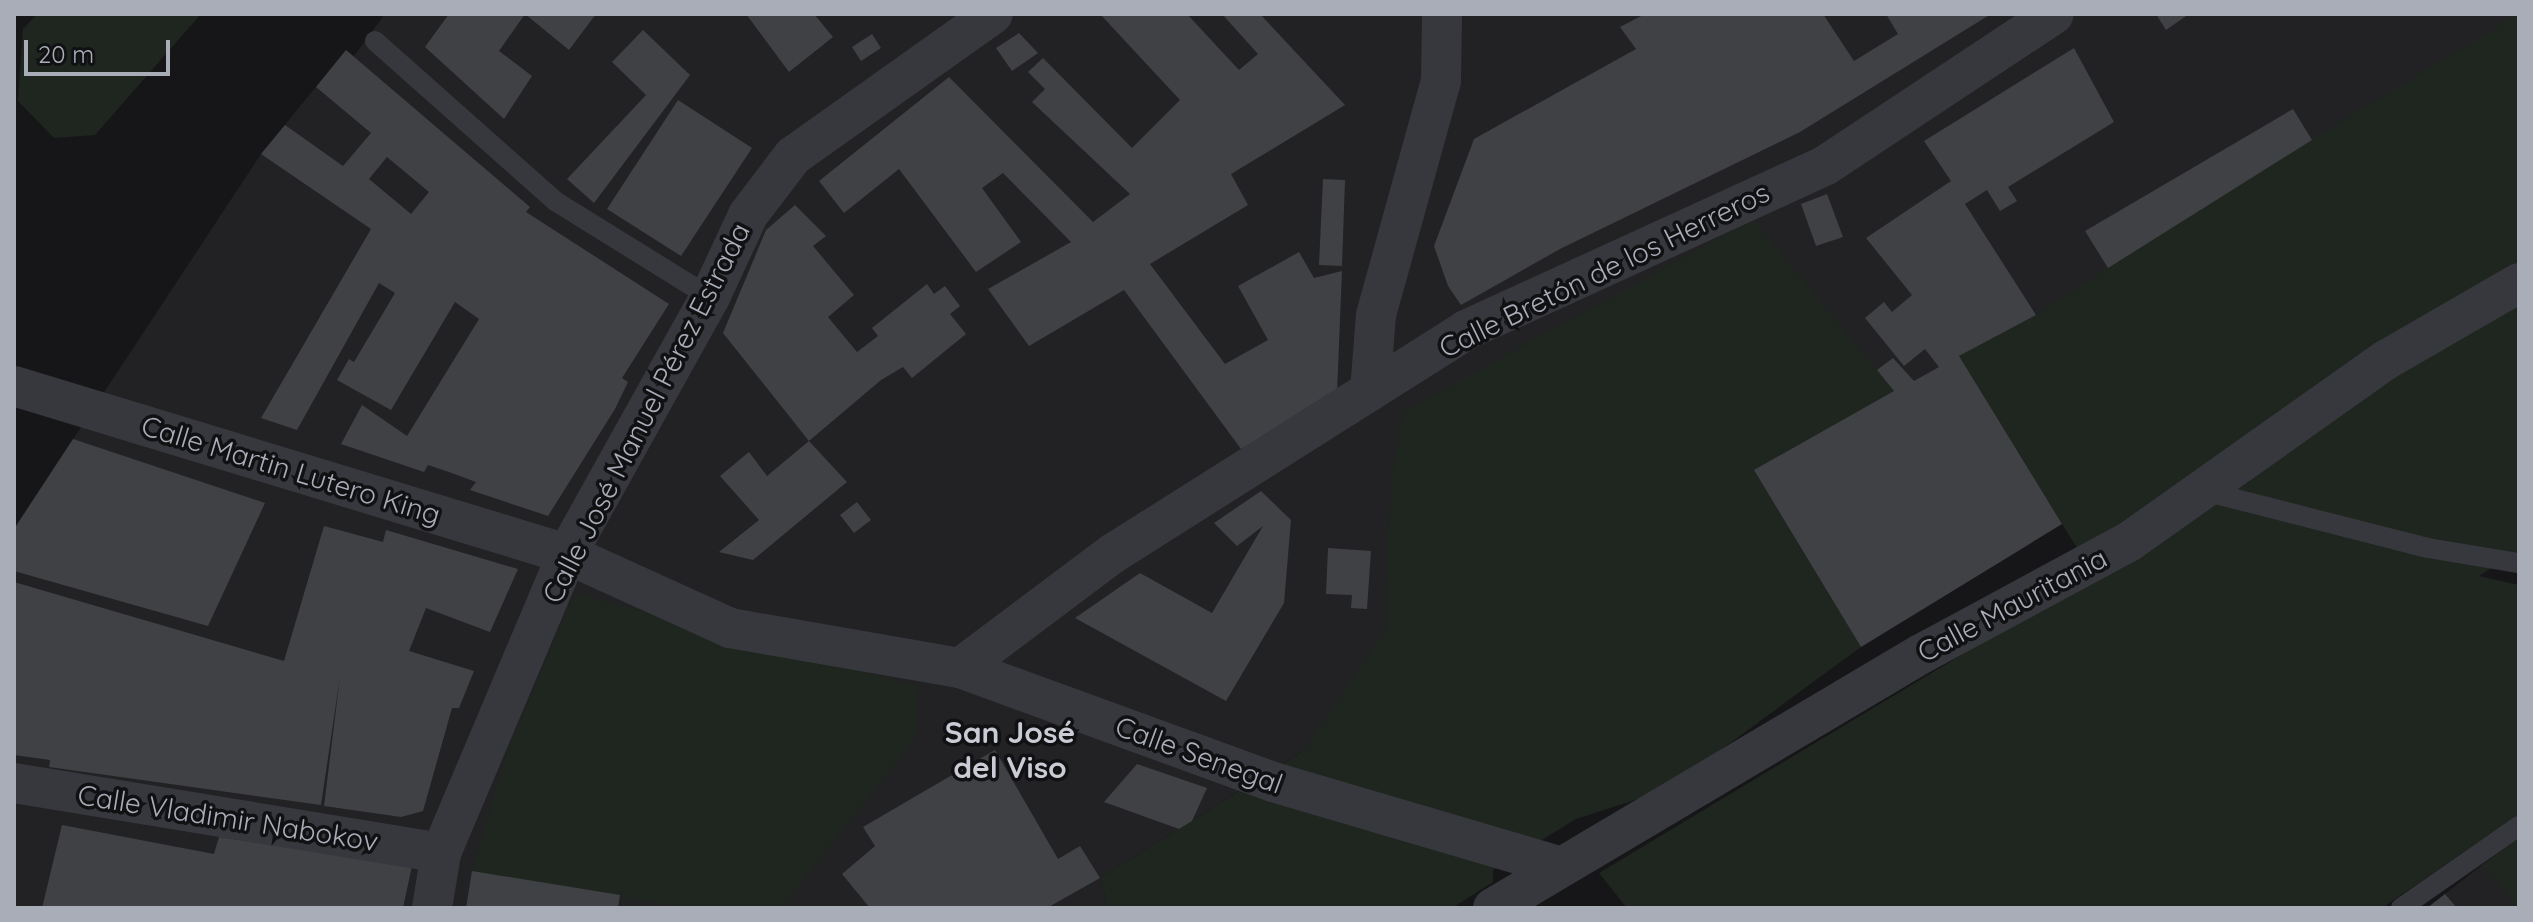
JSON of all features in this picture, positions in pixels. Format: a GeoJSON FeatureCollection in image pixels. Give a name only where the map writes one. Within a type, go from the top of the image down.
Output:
{"type":"FeatureCollection","features":[{"type":"Feature","properties":{"kind":"street","name":"Calle José Manuel Pérez Estrada"},"geometry":{"type":"LineString","coordinates":[[432,908],[441,853],[567,554],[710,297],[748,215],[793,156],[993,14]]}},
{"type":"Feature","properties":{"kind":"street"},"geometry":{"type":"LineString","coordinates":[[1370,391],[1376,315],[1441,81],[1442,14]]}},
{"type":"Feature","properties":{"kind":"street","name":"Calle Bretón de los Herreros"},"geometry":{"type":"LineString","coordinates":[[960,668],[1112,554],[1466,330],[1826,165],[2054,14]]}},
{"type":"Feature","properties":{"kind":"street","name":"Calle Mauritania"},"geometry":{"type":"LineString","coordinates":[[1493,908],[1673,805],[1921,654],[2130,541],[2384,361],[2519,283]]}},
{"type":"Feature","properties":{"kind":"street","name":"Calle Martin Lutero King"},"geometry":{"type":"LineString","coordinates":[[14,386],[567,554]]}},
{"type":"Feature","properties":{"kind":"street","name":"Calle Senegal"},"geometry":{"type":"LineString","coordinates":[[567,554],[730,628],[960,668],[1273,782],[1561,867]]}},
{"type":"Feature","properties":{"kind":"street","name":"Calle Vladimir Nabokov"},"geometry":{"type":"LineString","coordinates":[[14,783],[441,853]]}},
{"type":"Feature","properties":{"kind":"lane"},"geometry":{"type":"LineString","coordinates":[[375,41],[555,201],[710,297]]}},
{"type":"Feature","properties":{"kind":"lane"},"geometry":{"type":"LineString","coordinates":[[2204,491],[2428,548],[2519,563]]}},
{"type":"Feature","properties":{"kind":"lane"},"geometry":{"type":"LineString","coordinates":[[2401,908],[2519,826]]}},
{"type":"Feature","properties":{"kind":"shaded area"},"geometry":{"type":"Polygon","coordinates":[[[37,14],[201,14],[95,135],[54,138],[18,101],[23,29],[37,14]]]}},
{"type":"Feature","properties":{"kind":"shaded area"},"geometry":{"type":"Polygon","coordinates":[[[385,14],[2519,14],[2062,524],[1861,647],[1753,470],[1100,878],[1108,908],[14,908],[14,529],[261,154],[346,50],[354,56],[385,14]]]}},
{"type":"Feature","properties":{"kind":"shaded area"},"geometry":{"type":"Polygon","coordinates":[[[2519,14],[2519,272],[2080,553],[1959,356],[2036,315],[2211,200],[2519,14]]]}},
{"type":"Feature","properties":{"kind":"shaded area"},"geometry":{"type":"Polygon","coordinates":[[[1753,219],[1894,391],[1754,470],[1861,647],[1666,790],[1576,819],[1493,870],[1493,882],[1452,908],[1108,908],[1100,878],[1302,752],[1385,630],[1391,482],[1403,412],[1753,219]]]}},
{"type":"Feature","properties":{"kind":"shaded area"},"geometry":{"type":"Polygon","coordinates":[[[2519,300],[2519,551],[2479,576],[2519,585],[2519,814],[2382,908],[1627,908],[1599,873],[2249,482],[2264,459],[2519,300]]]}},
{"type":"Feature","properties":{"kind":"shaded area"},"geometry":{"type":"Polygon","coordinates":[[[575,593],[917,686],[915,739],[781,908],[687,908],[471,875],[508,749],[575,593]]]}},
{"type":"Feature","properties":{"kind":"shaded area"},"geometry":{"type":"Polygon","coordinates":[[[2519,838],[2519,908],[2427,908],[2482,865],[2519,838]]]}},
{"type":"Feature","properties":{"kind":"shaded area"},"geometry":{"type":"Polygon","coordinates":[[[2519,838],[2519,907],[2482,865],[2519,838]]]}},
{"type":"Feature","properties":{"kind":"building"},"geometry":{"type":"Polygon","coordinates":[[[449,14],[525,14],[499,51],[532,76],[504,119],[425,47],[449,14]]]}},
{"type":"Feature","properties":{"kind":"building"},"geometry":{"type":"Polygon","coordinates":[[[525,14],[596,14],[569,50],[525,14]]]}},
{"type":"Feature","properties":{"kind":"building"},"geometry":{"type":"Polygon","coordinates":[[[746,14],[814,14],[833,37],[789,72],[746,14]]]}},
{"type":"Feature","properties":{"kind":"building"},"geometry":{"type":"Polygon","coordinates":[[[1100,14],[1187,14],[1239,70],[1258,54],[1222,14],[1260,14],[1345,105],[1231,174],[1248,205],[1150,264],[1225,364],[1268,340],[1238,286],[1299,252],[1314,278],[1342,271],[1337,393],[1241,449],[1124,290],[1029,346],[988,289],[1071,242],[1003,173],[982,188],[1021,242],[976,272],[899,169],[844,213],[819,181],[949,77],[1093,222],[1130,194],[1032,102],[1045,89],[1028,72],[1043,58],[1132,148],[1180,100],[1100,14]]]}},
{"type":"Feature","properties":{"kind":"building"},"geometry":{"type":"Polygon","coordinates":[[[1645,14],[1823,14],[1854,61],[1898,34],[1886,14],[1991,14],[1800,132],[1560,249],[1461,305],[1448,286],[1434,246],[1474,139],[1636,49],[1620,27],[1645,14]]]}},
{"type":"Feature","properties":{"kind":"building"},"geometry":{"type":"Polygon","coordinates":[[[2156,14],[2189,14],[2166,30],[2156,14]]]}},
{"type":"Feature","properties":{"kind":"building"},"geometry":{"type":"Polygon","coordinates":[[[643,30],[690,75],[594,203],[567,179],[646,95],[612,62],[643,30]]]}},
{"type":"Feature","properties":{"kind":"building"},"geometry":{"type":"Polygon","coordinates":[[[1019,33],[1038,53],[1012,71],[996,48],[1019,33]]]}},
{"type":"Feature","properties":{"kind":"building"},"geometry":{"type":"Polygon","coordinates":[[[872,34],[881,48],[861,61],[852,47],[872,34]]]}},
{"type":"Feature","properties":{"kind":"building"},"geometry":{"type":"Polygon","coordinates":[[[2074,48],[2114,122],[2008,187],[2017,201],[2000,211],[1987,190],[1965,204],[2036,315],[1959,356],[2062,524],[1861,647],[1754,470],[1894,391],[1877,370],[1893,358],[1914,381],[1939,367],[1925,349],[1904,366],[1865,318],[1884,302],[1892,312],[1912,295],[1866,238],[1951,181],[1924,141],[2074,48]]]}},
{"type":"Feature","properties":{"kind":"building"},"geometry":{"type":"Polygon","coordinates":[[[346,50],[530,207],[526,212],[669,304],[622,378],[628,382],[615,409],[548,516],[470,490],[476,482],[449,472],[428,465],[424,472],[341,444],[362,405],[407,436],[479,319],[455,302],[391,410],[337,380],[349,359],[354,362],[395,293],[379,283],[297,430],[261,418],[371,229],[261,154],[285,125],[343,166],[371,133],[316,87],[346,50]],[[387,157],[369,179],[411,214],[429,192],[387,157]]]}},
{"type":"Feature","properties":{"kind":"building"},"geometry":{"type":"Polygon","coordinates":[[[678,100],[752,148],[681,256],[607,209],[678,100]]]}},
{"type":"Feature","properties":{"kind":"building"},"geometry":{"type":"Polygon","coordinates":[[[2293,109],[2312,140],[2108,268],[2085,231],[2293,109]]]}},
{"type":"Feature","properties":{"kind":"building"},"geometry":{"type":"Polygon","coordinates":[[[1323,179],[1345,180],[1342,266],[1319,265],[1323,179]]]}},
{"type":"Feature","properties":{"kind":"building"},"geometry":{"type":"Polygon","coordinates":[[[1827,194],[1843,237],[1816,246],[1801,204],[1827,194]]]}},
{"type":"Feature","properties":{"kind":"building"},"geometry":{"type":"Polygon","coordinates":[[[795,205],[826,236],[813,246],[854,295],[828,317],[857,352],[878,336],[872,328],[927,284],[934,294],[945,286],[960,306],[950,314],[966,334],[912,378],[903,367],[881,380],[809,441],[723,333],[766,230],[795,205]]]}},
{"type":"Feature","properties":{"kind":"building"},"geometry":{"type":"Polygon","coordinates":[[[73,439],[265,503],[208,626],[14,571],[14,529],[73,439]]]}},
{"type":"Feature","properties":{"kind":"building"},"geometry":{"type":"Polygon","coordinates":[[[809,441],[847,482],[753,560],[719,552],[759,520],[720,476],[749,452],[767,476],[809,441]]]}},
{"type":"Feature","properties":{"kind":"building"},"geometry":{"type":"Polygon","coordinates":[[[1261,491],[1291,520],[1284,603],[1226,701],[1075,618],[1140,573],[1212,613],[1263,526],[1237,546],[1214,523],[1261,491]]]}},
{"type":"Feature","properties":{"kind":"building"},"geometry":{"type":"Polygon","coordinates":[[[857,502],[871,520],[854,533],[840,515],[857,502]]]}},
{"type":"Feature","properties":{"kind":"building"},"geometry":{"type":"Polygon","coordinates":[[[324,526],[383,542],[386,530],[518,569],[490,632],[426,608],[409,651],[474,671],[459,708],[452,708],[423,811],[401,817],[324,806],[340,677],[321,805],[49,767],[50,760],[14,755],[14,582],[284,661],[324,526]]]}},
{"type":"Feature","properties":{"kind":"building"},"geometry":{"type":"Polygon","coordinates":[[[1328,548],[1371,551],[1367,609],[1351,608],[1352,595],[1326,594],[1328,548]]]}},
{"type":"Feature","properties":{"kind":"building"},"geometry":{"type":"Polygon","coordinates":[[[995,750],[1058,859],[1080,846],[1100,878],[1047,908],[870,908],[842,874],[875,846],[863,827],[995,750]]]}},
{"type":"Feature","properties":{"kind":"building"},"geometry":{"type":"Polygon","coordinates":[[[1137,764],[1207,788],[1192,821],[1179,829],[1104,802],[1137,764]]]}},
{"type":"Feature","properties":{"kind":"building"},"geometry":{"type":"Polygon","coordinates":[[[62,825],[214,854],[219,837],[412,866],[403,908],[42,908],[62,825]]]}},
{"type":"Feature","properties":{"kind":"building"},"geometry":{"type":"Polygon","coordinates":[[[472,871],[620,895],[618,908],[466,908],[472,871]]]}},
{"type":"Feature","properties":{"kind":"building"},"geometry":{"type":"Polygon","coordinates":[[[2445,894],[2457,908],[2427,908],[2445,894]]]}},
{"type":"Feature","properties":{"kind":"district","name":"San José del Viso"},"geometry":{"type":"Point","coordinates":[1010,749]}}]}
